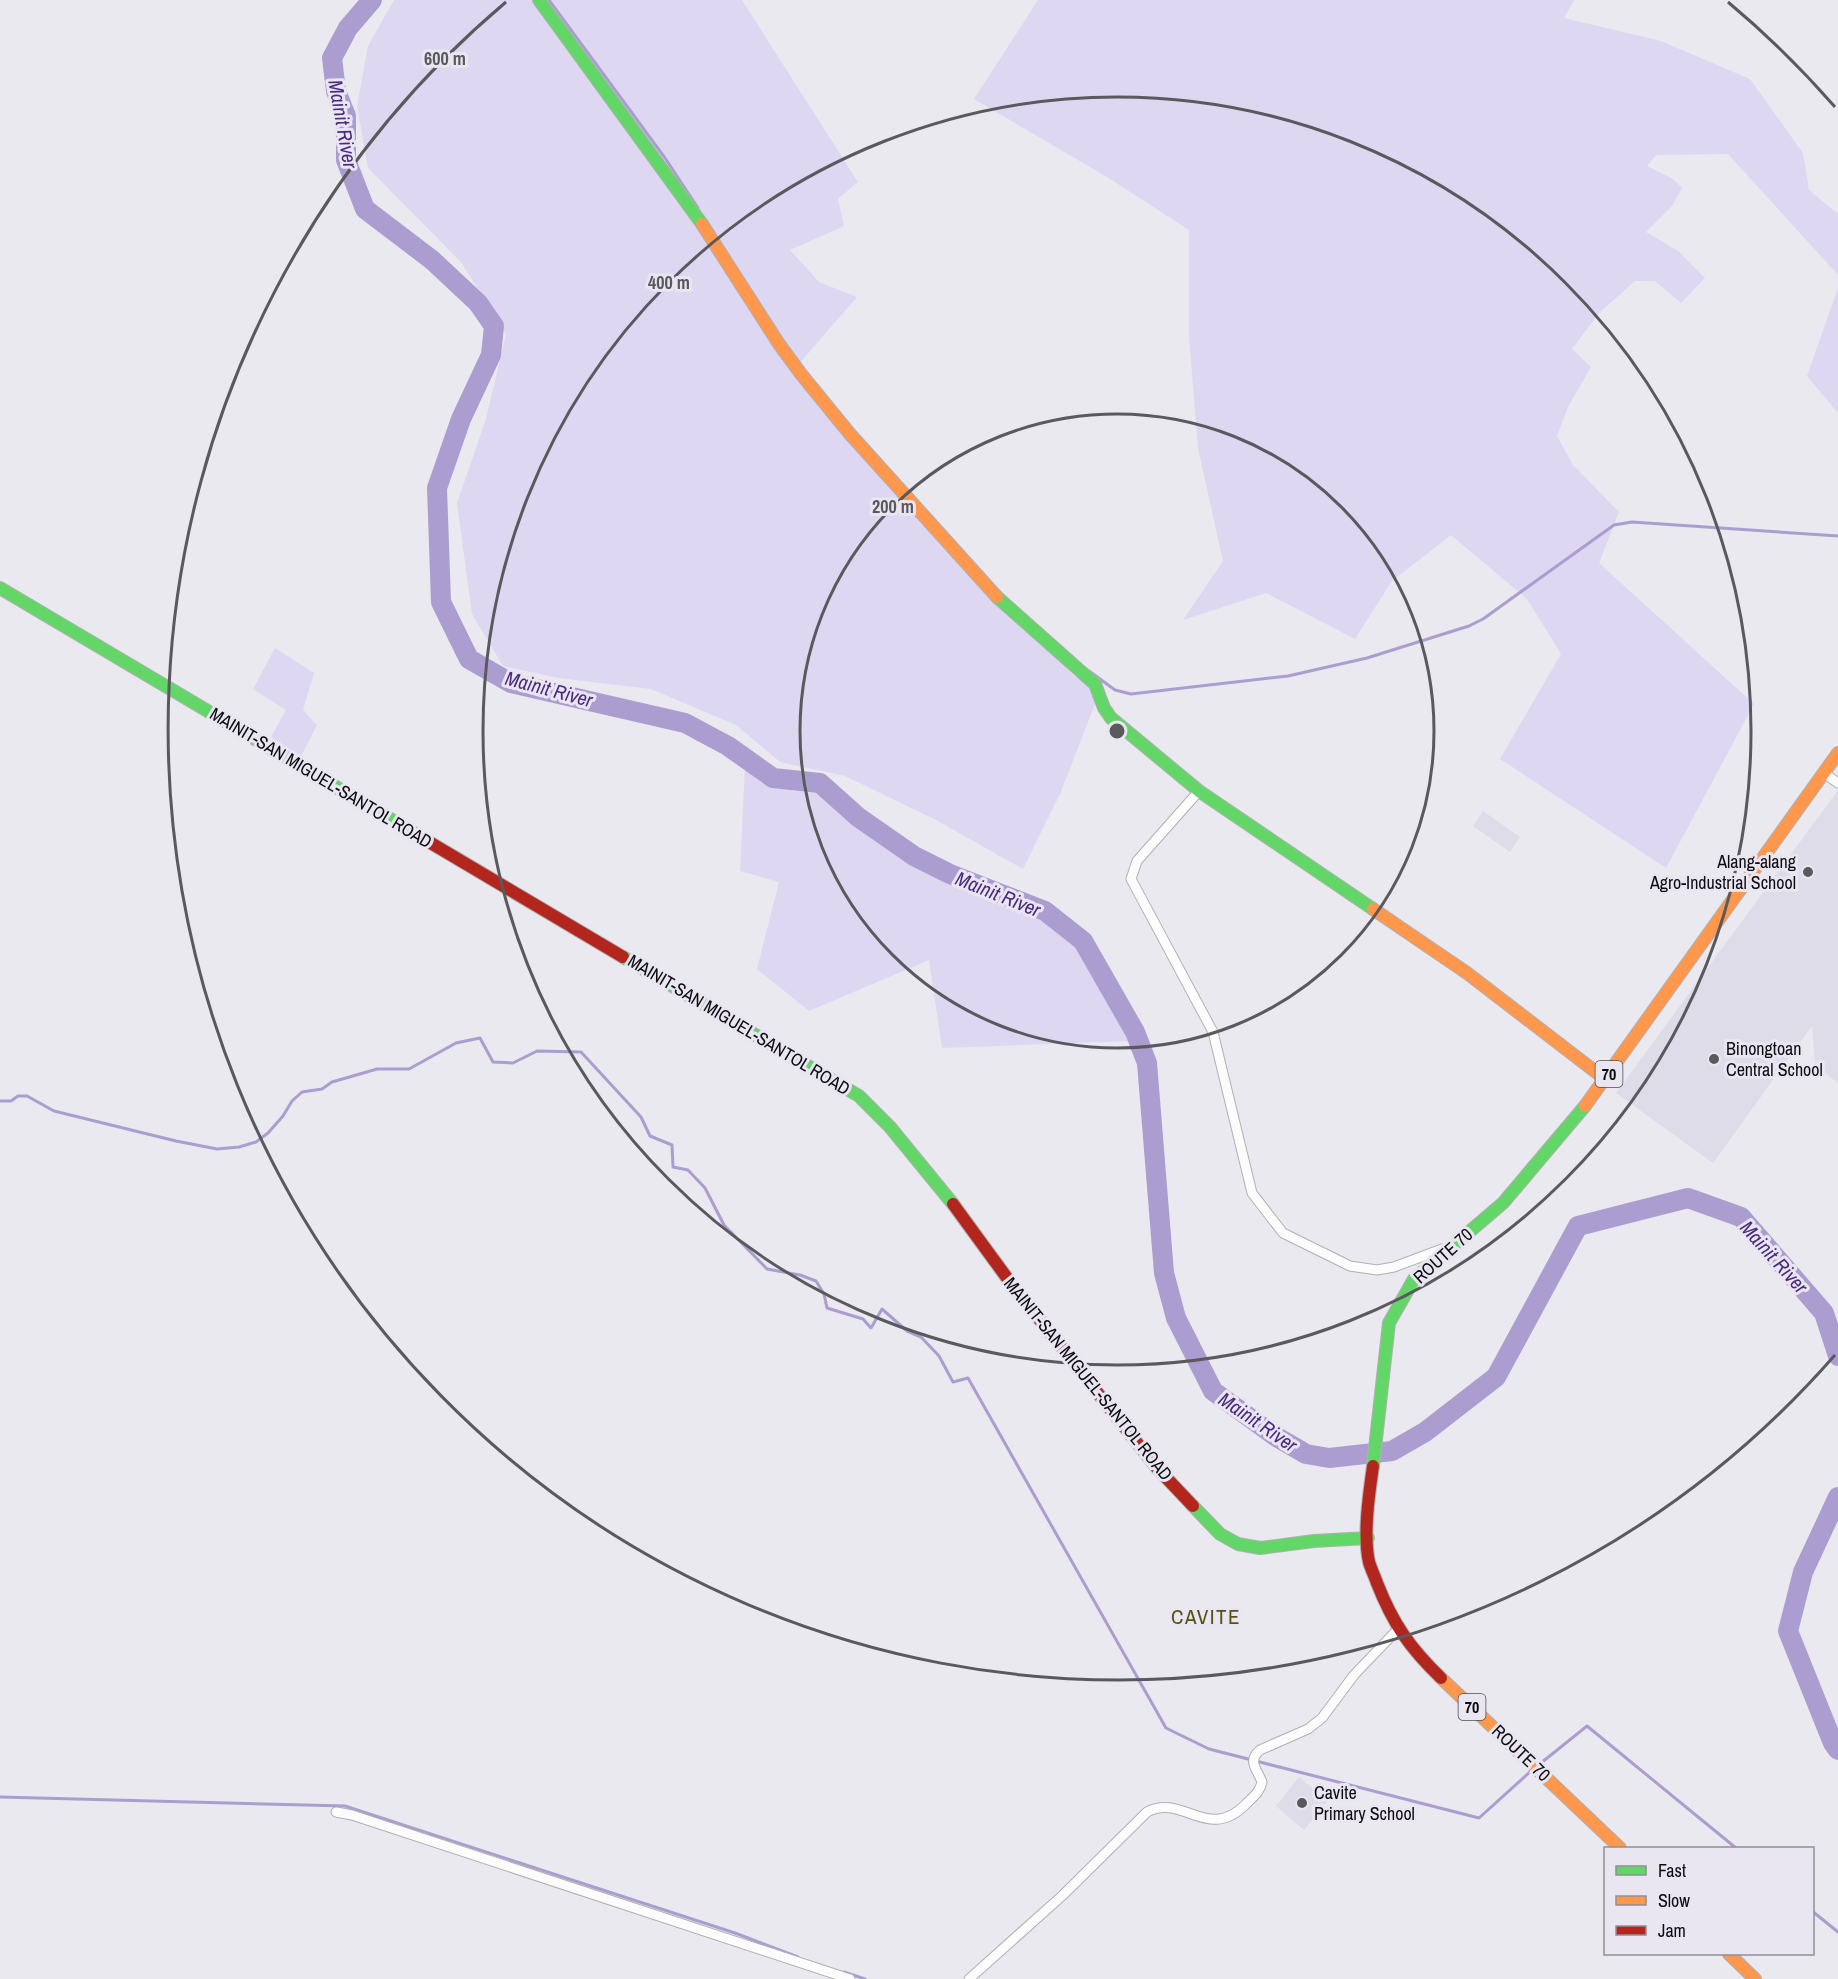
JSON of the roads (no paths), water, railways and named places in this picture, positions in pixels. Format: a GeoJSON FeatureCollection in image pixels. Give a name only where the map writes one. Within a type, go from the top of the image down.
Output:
{"type":"FeatureCollection","features":[{"type":"Feature","properties":{"kind":"main road"},"geometry":{"type":"LineString","coordinates":[[539,0],[709,234],[792,363],[829,409],[988,589],[1095,684],[1104,708],[1111,718],[1199,791],[1467,974],[1605,1079]]}},
{"type":"Feature","properties":{"kind":"main road","name":"MAINIT-SAN MIGUEL-SANTOL ROAD"},"geometry":{"type":"LineString","coordinates":[[0,588],[859,1096],[890,1127],[933,1178],[1010,1282],[1157,1468],[1220,1534],[1238,1544],[1260,1548],[1314,1541],[1368,1538]]}},
{"type":"Feature","properties":{"kind":"main road","name":"ROUTE 70"},"geometry":{"type":"LineString","coordinates":[[1619,1847],[1428,1665],[1398,1629],[1385,1603],[1369,1562],[1368,1514],[1389,1323],[1414,1279],[1503,1203],[1575,1120],[1838,753]]}},
{"type":"Feature","properties":{"kind":"main road"},"geometry":{"type":"LineString","coordinates":[[1731,1955],[1755,1979]]}},
{"type":"Feature","properties":{"kind":"street"},"geometry":{"type":"LineString","coordinates":[[1824,773],[1838,783]]}},
{"type":"Feature","properties":{"kind":"street"},"geometry":{"type":"LineString","coordinates":[[1199,791],[1137,861],[1131,879],[1213,1032],[1252,1193],[1283,1233],[1350,1266],[1377,1270],[1394,1267],[1456,1244]]}},
{"type":"Feature","properties":{"kind":"street"},"geometry":{"type":"LineString","coordinates":[[969,1979],[1063,1895],[1147,1812],[1166,1806],[1211,1820],[1225,1819],[1237,1813],[1261,1789],[1262,1782],[1253,1759],[1260,1750],[1308,1729],[1322,1718],[1354,1675],[1398,1629]]}},
{"type":"Feature","properties":{"kind":"street"},"geometry":{"type":"LineString","coordinates":[[336,1812],[352,1815],[850,1979]]}},
{"type":"Feature","properties":{"kind":"waterway","name":"Mainit River"},"geometry":{"type":"LineString","coordinates":[[372,0],[348,28],[332,58],[336,91],[346,116],[346,160],[365,209],[432,260],[478,303],[494,326],[491,355],[461,419],[437,488],[441,602],[469,659],[511,683],[685,723],[728,746],[773,778],[820,783],[858,817],[914,856],[950,874],[1045,911],[1083,941],[1135,1032],[1147,1063],[1164,1273],[1176,1318],[1213,1391],[1275,1436],[1306,1454],[1329,1458],[1392,1451],[1425,1432],[1496,1377],[1578,1226],[1688,1198],[1741,1217],[1824,1313],[1838,1356]]}},
{"type":"Feature","properties":{"kind":"waterway"},"geometry":{"type":"LineString","coordinates":[[549,0],[665,158],[698,208]]}},
{"type":"Feature","properties":{"kind":"waterway"},"geometry":{"type":"LineString","coordinates":[[1089,671],[1115,690],[1131,694],[1288,676],[1367,658],[1469,626],[1483,619],[1614,525],[1632,522],[1838,536]]}},
{"type":"Feature","properties":{"kind":"waterway"},"geometry":{"type":"LineString","coordinates":[[0,1101],[11,1101],[18,1096],[27,1096],[54,1111],[217,1149],[239,1147],[256,1142],[268,1133],[292,1101],[302,1092],[322,1089],[332,1082],[377,1069],[409,1069],[456,1043],[480,1038],[493,1062],[513,1063],[537,1051],[581,1052],[641,1117],[650,1136],[672,1145],[673,1167],[688,1170],[705,1188],[724,1225],[767,1269],[800,1275],[816,1281],[824,1294],[827,1308],[863,1319],[871,1328],[882,1309],[907,1331],[921,1337],[939,1356],[953,1382],[968,1378],[1166,1728],[1209,1749],[1479,1818],[1531,1771]]}},
{"type":"Feature","properties":{"kind":"waterway","name":"Mainit River"},"geometry":{"type":"LineString","coordinates":[[1838,1497],[1803,1572],[1788,1631],[1833,1743],[1838,1750]]}},
{"type":"Feature","properties":{"kind":"waterway"},"geometry":{"type":"LineString","coordinates":[[1541,1763],[1587,1726],[1735,1847]]}},
{"type":"Feature","properties":{"kind":"waterway"},"geometry":{"type":"LineString","coordinates":[[0,1797],[345,1806],[735,1933],[798,1957]]}},
{"type":"Feature","properties":{"kind":"waterway"},"geometry":{"type":"LineString","coordinates":[[1814,1913],[1838,1932]]}},
{"type":"Feature","properties":{"kind":"waterway"},"geometry":{"type":"LineString","coordinates":[[844,1972],[865,1979]]}},
{"type":"Feature","properties":{"kind":"place","name":"Alang-alang Agro-Industrial School"},"geometry":{"type":"Point","coordinates":[1808,872]}},
{"type":"Feature","properties":{"kind":"place","name":"Binongtoan Central School"},"geometry":{"type":"Point","coordinates":[1714,1059]}},
{"type":"Feature","properties":{"kind":"place","name":"Cavite Primary School"},"geometry":{"type":"Point","coordinates":[1302,1803]}},
{"type":"Feature","properties":{"kind":"district","name":"CAVITE"},"geometry":{"type":"Point","coordinates":[1206,1617]}}]}
